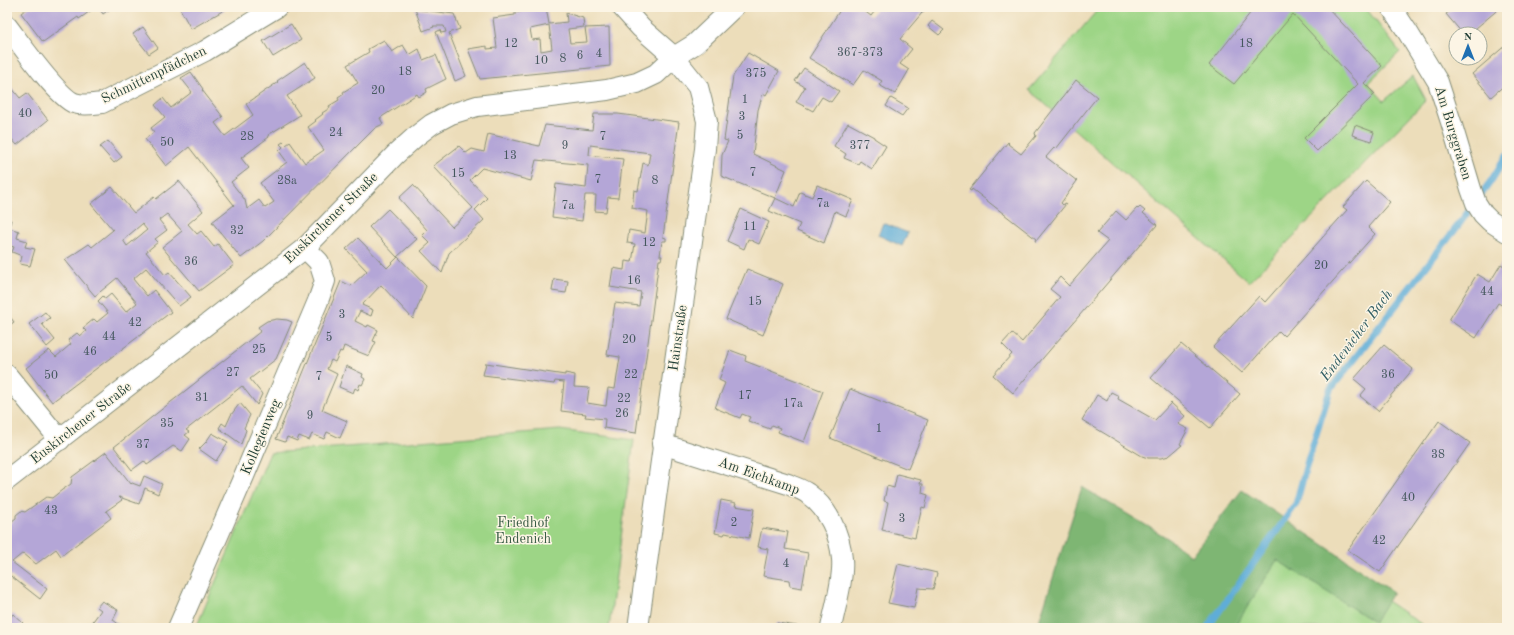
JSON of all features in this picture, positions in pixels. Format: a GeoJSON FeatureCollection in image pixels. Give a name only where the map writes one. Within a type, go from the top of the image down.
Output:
{"type":"FeatureCollection","features":[{"type":"Feature","properties":{"kind":"street","name":"Schmittenpfädchen"},"geometry":{"type":"LineString","coordinates":[[7,26],[60,93],[74,103],[88,105],[102,103],[205,51],[277,7]]}},
{"type":"Feature","properties":{"kind":"street","name":"Hainstraße"},"geometry":{"type":"LineString","coordinates":[[622,7],[641,28],[674,57],[698,87],[706,121],[700,181],[662,444],[638,628]]}},
{"type":"Feature","properties":{"kind":"street","name":"Euskirchener Straße"},"geometry":{"type":"LineString","coordinates":[[7,480],[305,248],[395,155],[432,124],[452,114],[477,106],[607,90],[637,83],[656,74],[674,57],[695,44],[734,7]]}},
{"type":"Feature","properties":{"kind":"street","name":"Am Burggraben"},"geometry":{"type":"LineString","coordinates":[[1391,7],[1438,82],[1471,189],[1483,214],[1490,221],[1507,232]]}},
{"type":"Feature","properties":{"kind":"street","name":"Kollegienweg"},"geometry":{"type":"LineString","coordinates":[[178,628],[247,469],[325,281],[319,262],[305,248]]}},
{"type":"Feature","properties":{"kind":"street"},"geometry":{"type":"LineString","coordinates":[[7,375],[60,440]]}},
{"type":"Feature","properties":{"kind":"street","name":"Am Eichkamp"},"geometry":{"type":"LineString","coordinates":[[662,444],[788,484],[807,493],[827,513],[834,526],[840,543],[843,560],[840,586],[831,628]]}},
{"type":"Feature","properties":{"kind":"green space"},"geometry":{"type":"Polygon","coordinates":[[[1100,7],[1365,7],[1400,52],[1368,83],[1384,101],[1413,76],[1426,100],[1249,282],[1029,90],[1100,7]]]}},
{"type":"Feature","properties":{"kind":"green space","name":"Friedhof Endenich"},"geometry":{"type":"Polygon","coordinates":[[[560,430],[634,440],[609,628],[196,628],[270,453],[560,430]]]}},
{"type":"Feature","properties":{"kind":"green space"},"geometry":{"type":"Polygon","coordinates":[[[1082,487],[1169,539],[1191,556],[1242,490],[1393,592],[1374,622],[1277,560],[1234,628],[1037,628],[1082,487]]]}},
{"type":"Feature","properties":{"kind":"green space"},"geometry":{"type":"Polygon","coordinates":[[[1283,531],[1427,628],[1228,628],[1283,531]]]}},
{"type":"Feature","properties":{"kind":"water"},"geometry":{"type":"Polygon","coordinates":[[[883,223],[908,233],[902,246],[878,235],[883,223]]]}},
{"type":"Feature","properties":{"kind":"building"},"geometry":{"type":"Polygon","coordinates":[[[29,7],[96,7],[79,19],[78,17],[43,42],[21,13],[29,7]]]}},
{"type":"Feature","properties":{"kind":"building"},"geometry":{"type":"Polygon","coordinates":[[[98,7],[113,7],[103,14],[98,7]]]}},
{"type":"Feature","properties":{"kind":"building"},"geometry":{"type":"Polygon","coordinates":[[[179,7],[224,7],[226,9],[191,29],[179,7]]]}},
{"type":"Feature","properties":{"kind":"building"},"geometry":{"type":"Polygon","coordinates":[[[546,7],[549,24],[567,22],[566,13],[583,18],[584,27],[568,29],[570,43],[587,42],[585,28],[609,27],[610,66],[480,79],[468,49],[487,46],[487,49],[497,48],[493,18],[515,15],[515,13],[546,7]],[[549,25],[530,29],[532,40],[540,39],[541,51],[552,49],[549,25]]]}},
{"type":"Feature","properties":{"kind":"building"},"geometry":{"type":"Polygon","coordinates":[[[842,7],[859,7],[871,16],[878,7],[915,7],[922,13],[900,39],[912,49],[900,64],[909,70],[895,94],[879,85],[882,81],[864,70],[853,85],[809,58],[842,7]]]}},
{"type":"Feature","properties":{"kind":"building"},"geometry":{"type":"Polygon","coordinates":[[[928,7],[923,13],[917,8],[928,7]]]}},
{"type":"Feature","properties":{"kind":"building"},"geometry":{"type":"Polygon","coordinates":[[[1255,7],[1327,7],[1382,66],[1364,83],[1375,94],[1317,151],[1304,138],[1358,84],[1293,14],[1234,84],[1209,65],[1255,7]]]}},
{"type":"Feature","properties":{"kind":"building"},"geometry":{"type":"Polygon","coordinates":[[[1455,7],[1501,7],[1478,26],[1456,26],[1446,14],[1455,7]]]}},
{"type":"Feature","properties":{"kind":"building"},"geometry":{"type":"Polygon","coordinates":[[[415,9],[454,14],[460,29],[449,33],[466,76],[455,81],[436,32],[440,30],[441,33],[446,32],[444,26],[433,26],[434,27],[423,31],[415,9]]]}},
{"type":"Feature","properties":{"kind":"building"},"geometry":{"type":"Polygon","coordinates":[[[932,21],[944,30],[939,35],[928,26],[932,21]]]}},
{"type":"Feature","properties":{"kind":"building"},"geometry":{"type":"Polygon","coordinates":[[[291,24],[301,40],[273,57],[263,41],[291,24]]]}},
{"type":"Feature","properties":{"kind":"building"},"geometry":{"type":"Polygon","coordinates":[[[143,27],[158,48],[149,54],[133,34],[143,27]]]}},
{"type":"Feature","properties":{"kind":"building"},"geometry":{"type":"Polygon","coordinates":[[[384,40],[392,52],[403,45],[409,55],[419,49],[423,60],[436,55],[446,79],[426,89],[427,92],[419,97],[417,94],[380,118],[383,124],[375,128],[263,241],[241,258],[212,222],[234,205],[189,147],[166,166],[145,139],[154,132],[151,128],[165,117],[155,105],[163,98],[171,108],[192,92],[181,78],[191,72],[203,89],[202,90],[223,117],[215,123],[225,136],[253,115],[246,104],[305,62],[315,78],[287,96],[300,115],[268,135],[269,137],[241,158],[249,168],[231,182],[245,200],[247,209],[259,200],[265,208],[274,202],[260,183],[287,162],[279,151],[283,147],[280,144],[283,142],[286,145],[290,142],[305,163],[324,150],[308,127],[323,114],[322,113],[330,108],[329,106],[339,100],[338,98],[344,94],[343,92],[358,83],[347,65],[369,52],[368,49],[384,40]]]}},
{"type":"Feature","properties":{"kind":"building"},"geometry":{"type":"Polygon","coordinates":[[[1507,44],[1507,83],[1491,97],[1472,74],[1481,66],[1488,66],[1488,60],[1507,44]]]}},
{"type":"Feature","properties":{"kind":"building"},"geometry":{"type":"Polygon","coordinates":[[[748,53],[779,71],[766,95],[763,93],[758,110],[753,154],[786,170],[775,198],[721,176],[722,155],[728,141],[724,140],[733,76],[748,53]]]}},
{"type":"Feature","properties":{"kind":"building"},"geometry":{"type":"Polygon","coordinates":[[[804,68],[839,91],[831,102],[822,97],[813,111],[796,102],[805,87],[795,81],[804,68]]]}},
{"type":"Feature","properties":{"kind":"building"},"geometry":{"type":"Polygon","coordinates":[[[1076,80],[1097,97],[1056,149],[1054,148],[1046,157],[1077,181],[1061,203],[1063,205],[1064,203],[1066,204],[1035,241],[1036,239],[972,189],[971,191],[969,190],[1008,142],[1008,144],[1021,154],[1036,136],[1035,133],[1076,80]]]}},
{"type":"Feature","properties":{"kind":"building"},"geometry":{"type":"Polygon","coordinates":[[[7,82],[20,98],[27,93],[48,120],[17,145],[10,137],[7,139],[7,82]]]}},
{"type":"Feature","properties":{"kind":"building"},"geometry":{"type":"Polygon","coordinates":[[[891,98],[908,108],[902,116],[886,106],[891,98]]]}},
{"type":"Feature","properties":{"kind":"building"},"geometry":{"type":"Polygon","coordinates":[[[594,114],[618,114],[679,122],[663,237],[666,238],[666,241],[662,241],[660,256],[662,256],[661,260],[659,260],[636,433],[604,428],[605,419],[585,417],[586,414],[561,411],[564,382],[555,381],[554,384],[483,375],[486,363],[565,375],[565,373],[575,375],[574,387],[589,388],[587,403],[606,406],[608,388],[615,389],[620,357],[607,355],[615,303],[639,306],[641,292],[610,287],[613,268],[624,270],[625,261],[632,262],[635,244],[627,243],[629,230],[645,233],[648,211],[632,208],[634,190],[638,191],[643,163],[648,165],[650,153],[590,145],[589,155],[623,159],[618,198],[608,197],[606,212],[595,211],[596,195],[585,195],[582,221],[552,217],[556,184],[586,188],[588,165],[536,160],[531,181],[482,168],[470,180],[487,198],[475,210],[484,220],[449,253],[442,273],[421,251],[430,243],[422,235],[427,230],[399,198],[413,185],[452,227],[473,208],[433,166],[459,146],[466,153],[472,149],[484,152],[488,134],[539,146],[545,125],[592,130],[594,114]]]}},
{"type":"Feature","properties":{"kind":"building"},"geometry":{"type":"Polygon","coordinates":[[[848,123],[874,137],[886,146],[872,169],[860,161],[858,164],[844,158],[846,154],[834,146],[848,123]]]}},
{"type":"Feature","properties":{"kind":"building"},"geometry":{"type":"Polygon","coordinates":[[[1355,125],[1374,132],[1371,141],[1352,135],[1355,125]]]}},
{"type":"Feature","properties":{"kind":"building"},"geometry":{"type":"Polygon","coordinates":[[[108,141],[122,157],[114,163],[100,147],[108,141]]]}},
{"type":"Feature","properties":{"kind":"building"},"geometry":{"type":"Polygon","coordinates":[[[179,181],[203,211],[188,224],[197,234],[201,231],[214,247],[218,244],[234,265],[199,291],[162,247],[182,231],[167,214],[159,220],[167,230],[155,239],[158,242],[146,252],[165,275],[169,272],[191,297],[179,306],[146,268],[133,279],[147,296],[154,290],[171,312],[52,402],[26,368],[49,350],[56,357],[71,344],[68,340],[77,333],[80,336],[86,331],[83,328],[94,319],[97,322],[108,313],[98,301],[103,296],[105,299],[111,294],[126,312],[137,303],[117,278],[95,296],[65,260],[89,244],[92,247],[113,230],[91,204],[112,187],[134,213],[154,197],[156,199],[179,181]],[[142,224],[123,240],[127,246],[147,230],[142,224]]]}},
{"type":"Feature","properties":{"kind":"building"},"geometry":{"type":"Polygon","coordinates":[[[1366,181],[1390,202],[1368,227],[1375,234],[1284,336],[1279,331],[1242,373],[1213,347],[1259,296],[1265,302],[1347,210],[1343,207],[1366,181]]]}},
{"type":"Feature","properties":{"kind":"building"},"geometry":{"type":"Polygon","coordinates":[[[817,185],[853,200],[846,216],[835,211],[824,243],[797,231],[800,224],[769,211],[775,198],[794,207],[800,192],[812,197],[817,185]]]}},
{"type":"Feature","properties":{"kind":"building"},"geometry":{"type":"Polygon","coordinates":[[[1140,207],[1145,211],[1143,213],[1157,225],[1013,393],[993,375],[1012,354],[1002,344],[1012,333],[1022,342],[1060,297],[1050,289],[1060,277],[1069,286],[1108,241],[1097,233],[1116,211],[1126,220],[1137,208],[1138,209],[1140,207]]]}},
{"type":"Feature","properties":{"kind":"building"},"geometry":{"type":"Polygon","coordinates":[[[388,209],[417,239],[397,257],[369,227],[388,209]]]}},
{"type":"Feature","properties":{"kind":"building"},"geometry":{"type":"Polygon","coordinates":[[[741,209],[769,222],[759,244],[748,239],[744,249],[727,241],[741,209]]]}},
{"type":"Feature","properties":{"kind":"building"},"geometry":{"type":"Polygon","coordinates":[[[7,219],[11,220],[9,228],[19,231],[17,238],[27,241],[25,247],[35,249],[30,266],[20,264],[22,256],[12,252],[14,247],[7,245],[7,219]]]}},
{"type":"Feature","properties":{"kind":"building"},"geometry":{"type":"Polygon","coordinates":[[[358,238],[387,268],[398,257],[426,286],[413,319],[381,285],[362,305],[373,310],[371,316],[360,311],[355,321],[367,327],[368,325],[378,330],[373,341],[376,342],[369,356],[344,346],[335,362],[331,360],[327,369],[337,374],[322,410],[347,421],[340,438],[327,432],[324,439],[312,434],[309,440],[299,436],[297,441],[287,437],[285,442],[276,439],[341,281],[351,286],[367,271],[346,249],[358,238]]]}},
{"type":"Feature","properties":{"kind":"building"},"geometry":{"type":"Polygon","coordinates":[[[1501,264],[1507,268],[1507,308],[1498,303],[1476,338],[1449,320],[1477,274],[1490,282],[1501,264]]]}},
{"type":"Feature","properties":{"kind":"building"},"geometry":{"type":"Polygon","coordinates":[[[747,269],[783,284],[763,335],[726,319],[747,269]]]}},
{"type":"Feature","properties":{"kind":"building"},"geometry":{"type":"Polygon","coordinates":[[[554,279],[568,281],[566,293],[552,291],[554,279]]]}},
{"type":"Feature","properties":{"kind":"building"},"geometry":{"type":"Polygon","coordinates":[[[45,312],[50,318],[42,324],[55,340],[47,347],[29,324],[45,312]]]}},
{"type":"Feature","properties":{"kind":"building"},"geometry":{"type":"Polygon","coordinates":[[[7,313],[14,322],[7,327],[7,313]]]}},
{"type":"Feature","properties":{"kind":"building"},"geometry":{"type":"Polygon","coordinates":[[[277,319],[292,322],[276,359],[250,379],[262,394],[257,405],[242,386],[186,430],[189,432],[185,435],[190,439],[182,451],[173,446],[147,465],[144,461],[132,470],[114,447],[261,331],[258,327],[267,321],[277,319]]]}},
{"type":"Feature","properties":{"kind":"building"},"geometry":{"type":"Polygon","coordinates":[[[1181,344],[1240,394],[1210,428],[1151,378],[1181,344]]]}},
{"type":"Feature","properties":{"kind":"building"},"geometry":{"type":"Polygon","coordinates":[[[1384,345],[1413,369],[1378,411],[1360,396],[1366,389],[1354,379],[1384,345]]]}},
{"type":"Feature","properties":{"kind":"building"},"geometry":{"type":"Polygon","coordinates":[[[730,350],[746,356],[745,361],[823,391],[804,442],[778,432],[780,428],[772,425],[770,429],[748,421],[750,417],[742,414],[740,418],[715,408],[725,383],[719,380],[730,350]]]}},
{"type":"Feature","properties":{"kind":"building"},"geometry":{"type":"Polygon","coordinates":[[[346,366],[363,374],[362,377],[365,379],[362,385],[360,384],[358,390],[355,388],[353,393],[339,387],[346,366]]]}},
{"type":"Feature","properties":{"kind":"building"},"geometry":{"type":"Polygon","coordinates":[[[850,389],[928,420],[908,469],[830,438],[850,389]]]}},
{"type":"Feature","properties":{"kind":"building"},"geometry":{"type":"Polygon","coordinates":[[[1111,392],[1119,396],[1118,399],[1155,420],[1171,403],[1185,416],[1178,424],[1188,429],[1180,444],[1182,445],[1169,456],[1161,458],[1148,458],[1142,456],[1082,420],[1097,395],[1107,401],[1111,392]]]}},
{"type":"Feature","properties":{"kind":"building"},"geometry":{"type":"Polygon","coordinates":[[[240,403],[250,415],[244,428],[246,430],[241,444],[219,428],[222,423],[226,426],[231,415],[240,403]]]}},
{"type":"Feature","properties":{"kind":"building"},"geometry":{"type":"Polygon","coordinates":[[[1439,421],[1470,443],[1380,572],[1348,550],[1439,421]]]}},
{"type":"Feature","properties":{"kind":"building"},"geometry":{"type":"Polygon","coordinates":[[[212,433],[228,442],[216,461],[199,449],[212,433]]]}},
{"type":"Feature","properties":{"kind":"building"},"geometry":{"type":"Polygon","coordinates":[[[106,452],[131,484],[140,486],[144,476],[162,484],[158,494],[145,488],[139,504],[119,497],[122,500],[106,511],[111,518],[61,556],[56,549],[36,564],[23,553],[12,562],[47,589],[40,599],[7,573],[7,525],[16,518],[16,515],[21,511],[25,512],[46,497],[52,498],[71,484],[72,477],[106,452]]]}},
{"type":"Feature","properties":{"kind":"building"},"geometry":{"type":"Polygon","coordinates":[[[897,474],[921,480],[920,484],[923,484],[922,493],[928,495],[925,508],[922,507],[915,538],[882,530],[888,502],[884,501],[887,486],[894,488],[897,474]]]}},
{"type":"Feature","properties":{"kind":"building"},"geometry":{"type":"Polygon","coordinates":[[[721,500],[736,503],[735,506],[754,509],[749,538],[725,533],[724,535],[715,533],[721,500]]]}},
{"type":"Feature","properties":{"kind":"building"},"geometry":{"type":"Polygon","coordinates":[[[762,528],[788,532],[785,549],[808,553],[802,588],[790,586],[789,580],[763,576],[768,549],[758,547],[762,528]]]}},
{"type":"Feature","properties":{"kind":"building"},"geometry":{"type":"Polygon","coordinates":[[[898,564],[937,573],[933,589],[918,588],[914,608],[888,603],[898,564]]]}},
{"type":"Feature","properties":{"kind":"building"},"geometry":{"type":"Polygon","coordinates":[[[102,601],[118,610],[113,620],[124,628],[95,628],[91,624],[101,610],[97,607],[102,601]]]}},
{"type":"Feature","properties":{"kind":"building"},"geometry":{"type":"Polygon","coordinates":[[[13,614],[23,623],[19,628],[7,627],[7,621],[13,614]]]}},
{"type":"Feature","properties":{"kind":"building"},"geometry":{"type":"Polygon","coordinates":[[[777,623],[797,626],[797,628],[776,628],[777,623]]]}},
{"type":"Feature","properties":{"kind":"waterway","name":"Endenicher Bach"},"geometry":{"type":"LineString","coordinates":[[1207,628],[1296,504],[1330,390],[1457,227],[1491,181],[1507,155]]}}]}
